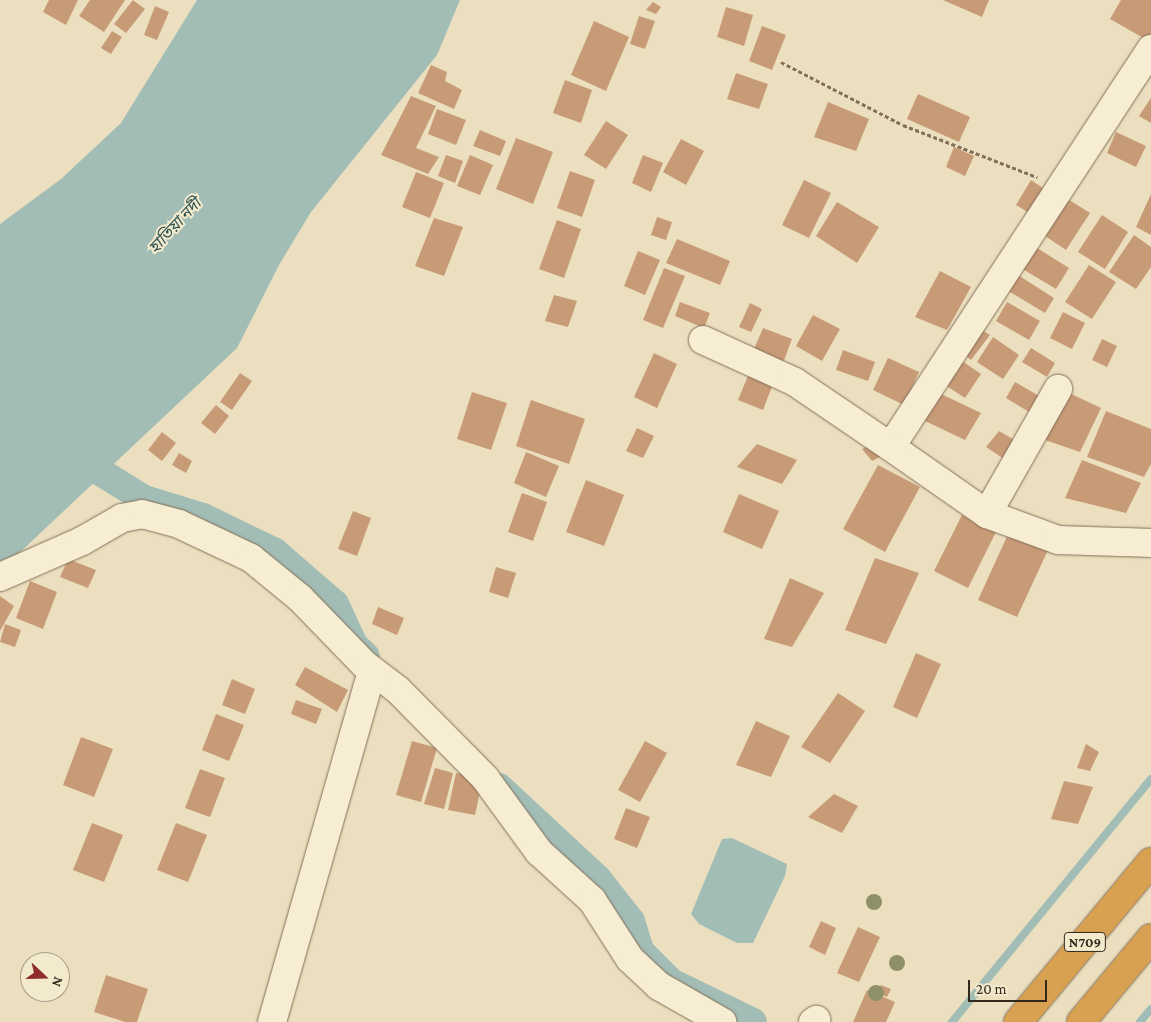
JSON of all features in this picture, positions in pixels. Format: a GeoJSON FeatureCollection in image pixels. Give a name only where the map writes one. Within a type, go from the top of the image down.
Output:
{"type":"FeatureCollection","features":[{"type":"Feature","properties":{"kind":"highway","name":"N709"},"geometry":{"type":"LineString","coordinates":[[1018,1022],[1151,862]]}},
{"type":"Feature","properties":{"kind":"highway"},"geometry":{"type":"LineString","coordinates":[[1081,1022],[1151,938]]}},
{"type":"Feature","properties":{"kind":"street"},"geometry":{"type":"LineString","coordinates":[[891,447],[1151,49]]}},
{"type":"Feature","properties":{"kind":"street"},"geometry":{"type":"LineString","coordinates":[[703,340],[795,382],[987,514],[1058,540],[1151,543]]}},
{"type":"Feature","properties":{"kind":"street"},"geometry":{"type":"LineString","coordinates":[[987,514],[1058,389]]}},
{"type":"Feature","properties":{"kind":"street"},"geometry":{"type":"LineString","coordinates":[[0,578],[82,541],[122,518],[142,514],[179,524],[252,558],[300,598],[372,671],[398,690],[485,778],[539,852],[592,900],[630,959],[659,986],[722,1022]]}},
{"type":"Feature","properties":{"kind":"street"},"geometry":{"type":"LineString","coordinates":[[272,1022],[372,671]]}},
{"type":"Feature","properties":{"kind":"path"},"geometry":{"type":"LineString","coordinates":[[781,62],[903,125],[1060,187]]}},
{"type":"Feature","properties":{"kind":"water","name":"হাতিয়া নদী"},"geometry":{"type":"Polygon","coordinates":[[[197,0],[460,0],[437,55],[311,212],[279,265],[237,348],[17,555],[0,563],[0,224],[61,179],[121,123],[197,0]]]}},
{"type":"Feature","properties":{"kind":"water"},"geometry":{"type":"Polygon","coordinates":[[[732,838],[787,864],[785,876],[753,943],[737,943],[699,924],[691,914],[722,839],[732,838]]]}},
{"type":"Feature","properties":{"kind":"building"},"geometry":{"type":"Polygon","coordinates":[[[49,0],[78,0],[66,25],[43,12],[49,0]]]}},
{"type":"Feature","properties":{"kind":"building"},"geometry":{"type":"Polygon","coordinates":[[[90,0],[125,0],[104,32],[79,16],[90,0]]]}},
{"type":"Feature","properties":{"kind":"building"},"geometry":{"type":"Polygon","coordinates":[[[133,0],[145,9],[126,33],[114,24],[133,0]]]}},
{"type":"Feature","properties":{"kind":"building"},"geometry":{"type":"Polygon","coordinates":[[[943,0],[989,0],[982,17],[943,0]]]}},
{"type":"Feature","properties":{"kind":"building"},"geometry":{"type":"Polygon","coordinates":[[[1121,0],[1151,0],[1151,33],[1147,40],[1110,19],[1121,0]]]}},
{"type":"Feature","properties":{"kind":"building"},"geometry":{"type":"Polygon","coordinates":[[[653,2],[661,7],[656,14],[646,10],[653,2]]]}},
{"type":"Feature","properties":{"kind":"building"},"geometry":{"type":"Polygon","coordinates":[[[155,6],[169,12],[157,40],[144,35],[155,6]]]}},
{"type":"Feature","properties":{"kind":"building"},"geometry":{"type":"Polygon","coordinates":[[[726,7],[753,15],[744,46],[717,37],[726,7]]]}},
{"type":"Feature","properties":{"kind":"building"},"geometry":{"type":"Polygon","coordinates":[[[639,16],[655,21],[645,49],[630,44],[639,16]]]}},
{"type":"Feature","properties":{"kind":"building"},"geometry":{"type":"Polygon","coordinates":[[[594,21],[629,37],[606,91],[571,75],[594,21]]]}},
{"type":"Feature","properties":{"kind":"building"},"geometry":{"type":"Polygon","coordinates":[[[762,26],[786,35],[772,70],[749,61],[762,26]]]}},
{"type":"Feature","properties":{"kind":"building"},"geometry":{"type":"Polygon","coordinates":[[[112,31],[122,37],[111,54],[101,48],[112,31]]]}},
{"type":"Feature","properties":{"kind":"building"},"geometry":{"type":"Polygon","coordinates":[[[431,65],[447,72],[445,81],[462,90],[454,109],[418,93],[431,65]]]}},
{"type":"Feature","properties":{"kind":"building"},"geometry":{"type":"Polygon","coordinates":[[[736,73],[768,84],[759,109],[727,99],[736,73]]]}},
{"type":"Feature","properties":{"kind":"building"},"geometry":{"type":"Polygon","coordinates":[[[565,80],[592,90],[581,123],[553,113],[565,80]]]}},
{"type":"Feature","properties":{"kind":"building"},"geometry":{"type":"Polygon","coordinates":[[[918,94],[970,117],[959,142],[907,119],[918,94]]]}},
{"type":"Feature","properties":{"kind":"building"},"geometry":{"type":"Polygon","coordinates":[[[411,96],[436,106],[416,148],[439,157],[428,174],[381,155],[411,96]]]}},
{"type":"Feature","properties":{"kind":"building"},"geometry":{"type":"Polygon","coordinates":[[[1151,98],[1151,123],[1139,116],[1151,98]]]}},
{"type":"Feature","properties":{"kind":"building"},"geometry":{"type":"Polygon","coordinates":[[[828,102],[869,119],[856,151],[814,137],[828,102]]]}},
{"type":"Feature","properties":{"kind":"building"},"geometry":{"type":"Polygon","coordinates":[[[437,109],[466,120],[456,145],[428,134],[437,109]]]}},
{"type":"Feature","properties":{"kind":"building"},"geometry":{"type":"Polygon","coordinates":[[[606,121],[628,135],[606,169],[584,155],[606,121]]]}},
{"type":"Feature","properties":{"kind":"building"},"geometry":{"type":"Polygon","coordinates":[[[480,130],[506,141],[500,156],[473,146],[480,130]]]}},
{"type":"Feature","properties":{"kind":"building"},"geometry":{"type":"Polygon","coordinates":[[[1116,132],[1146,146],[1136,167],[1107,153],[1116,132]]]}},
{"type":"Feature","properties":{"kind":"building"},"geometry":{"type":"Polygon","coordinates":[[[516,138],[553,152],[533,204],[496,189],[516,138]]]}},
{"type":"Feature","properties":{"kind":"building"},"geometry":{"type":"Polygon","coordinates":[[[681,139],[704,151],[686,185],[663,172],[681,139]]]}},
{"type":"Feature","properties":{"kind":"building"},"geometry":{"type":"Polygon","coordinates":[[[954,147],[974,156],[965,176],[946,167],[954,147]]]}},
{"type":"Feature","properties":{"kind":"building"},"geometry":{"type":"Polygon","coordinates":[[[446,155],[463,161],[455,183],[438,176],[446,155]]]}},
{"type":"Feature","properties":{"kind":"building"},"geometry":{"type":"Polygon","coordinates":[[[470,155],[493,165],[480,195],[457,186],[470,155]]]}},
{"type":"Feature","properties":{"kind":"building"},"geometry":{"type":"Polygon","coordinates":[[[643,155],[663,163],[651,192],[632,183],[643,155]]]}},
{"type":"Feature","properties":{"kind":"building"},"geometry":{"type":"Polygon","coordinates":[[[570,171],[595,180],[582,217],[557,208],[570,171]]]}},
{"type":"Feature","properties":{"kind":"building"},"geometry":{"type":"Polygon","coordinates":[[[416,172],[444,183],[430,218],[402,207],[416,172]]]}},
{"type":"Feature","properties":{"kind":"building"},"geometry":{"type":"Polygon","coordinates":[[[804,180],[831,193],[809,238],[782,225],[804,180]]]}},
{"type":"Feature","properties":{"kind":"building"},"geometry":{"type":"Polygon","coordinates":[[[1031,180],[1046,190],[1031,214],[1016,205],[1031,180]]]}},
{"type":"Feature","properties":{"kind":"building"},"geometry":{"type":"Polygon","coordinates":[[[1151,194],[1151,235],[1136,227],[1151,194]]]}},
{"type":"Feature","properties":{"kind":"building"},"geometry":{"type":"Polygon","coordinates":[[[1063,196],[1090,213],[1066,250],[1039,232],[1063,196]]]}},
{"type":"Feature","properties":{"kind":"building"},"geometry":{"type":"Polygon","coordinates":[[[837,202],[879,227],[857,263],[816,236],[837,202]]]}},
{"type":"Feature","properties":{"kind":"building"},"geometry":{"type":"Polygon","coordinates":[[[1102,215],[1128,232],[1105,269],[1078,252],[1102,215]]]}},
{"type":"Feature","properties":{"kind":"building"},"geometry":{"type":"Polygon","coordinates":[[[657,217],[672,222],[666,240],[651,235],[657,217]]]}},
{"type":"Feature","properties":{"kind":"building"},"geometry":{"type":"Polygon","coordinates":[[[434,218],[463,227],[444,276],[415,266],[434,218]]]}},
{"type":"Feature","properties":{"kind":"building"},"geometry":{"type":"Polygon","coordinates":[[[557,220],[581,229],[564,278],[539,269],[557,220]]]}},
{"type":"Feature","properties":{"kind":"building"},"geometry":{"type":"Polygon","coordinates":[[[1134,235],[1151,247],[1151,267],[1136,289],[1109,272],[1134,235]]]}},
{"type":"Feature","properties":{"kind":"building"},"geometry":{"type":"Polygon","coordinates":[[[677,239],[730,261],[720,285],[666,263],[677,239]]]}},
{"type":"Feature","properties":{"kind":"building"},"geometry":{"type":"Polygon","coordinates":[[[1029,243],[1069,268],[1056,289],[1016,265],[1029,243]]]}},
{"type":"Feature","properties":{"kind":"building"},"geometry":{"type":"Polygon","coordinates":[[[638,251],[660,260],[645,295],[624,286],[638,251]]]}},
{"type":"Feature","properties":{"kind":"building"},"geometry":{"type":"Polygon","coordinates":[[[1089,265],[1116,282],[1092,319],[1065,302],[1089,265]]]}},
{"type":"Feature","properties":{"kind":"building"},"geometry":{"type":"Polygon","coordinates":[[[664,268],[685,276],[663,328],[643,320],[664,268]]]}},
{"type":"Feature","properties":{"kind":"building"},"geometry":{"type":"Polygon","coordinates":[[[940,271],[971,287],[947,330],[915,317],[940,271]]]}},
{"type":"Feature","properties":{"kind":"building"},"geometry":{"type":"Polygon","coordinates":[[[1015,273],[1054,298],[1045,313],[1005,289],[1015,273]]]}},
{"type":"Feature","properties":{"kind":"building"},"geometry":{"type":"Polygon","coordinates":[[[554,295],[577,301],[568,327],[545,321],[554,295]]]}},
{"type":"Feature","properties":{"kind":"building"},"geometry":{"type":"Polygon","coordinates":[[[680,302],[710,313],[704,328],[675,316],[680,302]]]}},
{"type":"Feature","properties":{"kind":"building"},"geometry":{"type":"Polygon","coordinates":[[[1007,302],[1040,321],[1029,340],[996,321],[1007,302]]]}},
{"type":"Feature","properties":{"kind":"building"},"geometry":{"type":"Polygon","coordinates":[[[750,303],[762,309],[751,332],[739,327],[750,303]]]}},
{"type":"Feature","properties":{"kind":"building"},"geometry":{"type":"Polygon","coordinates":[[[1063,312],[1085,323],[1072,349],[1050,338],[1063,312]]]}},
{"type":"Feature","properties":{"kind":"building"},"geometry":{"type":"Polygon","coordinates":[[[813,315],[840,329],[822,361],[796,346],[813,315]]]}},
{"type":"Feature","properties":{"kind":"building"},"geometry":{"type":"Polygon","coordinates":[[[974,325],[990,335],[971,360],[958,349],[974,325]]]}},
{"type":"Feature","properties":{"kind":"building"},"geometry":{"type":"Polygon","coordinates":[[[763,328],[792,339],[781,368],[751,356],[763,328]]]}},
{"type":"Feature","properties":{"kind":"building"},"geometry":{"type":"Polygon","coordinates":[[[993,337],[1019,355],[1003,379],[977,362],[993,337]]]}},
{"type":"Feature","properties":{"kind":"building"},"geometry":{"type":"Polygon","coordinates":[[[1102,339],[1117,346],[1107,367],[1092,360],[1102,339]]]}},
{"type":"Feature","properties":{"kind":"building"},"geometry":{"type":"Polygon","coordinates":[[[1031,348],[1055,363],[1047,377],[1022,362],[1031,348]]]}},
{"type":"Feature","properties":{"kind":"building"},"geometry":{"type":"Polygon","coordinates":[[[843,350],[875,362],[868,381],[836,370],[843,350]]]}},
{"type":"Feature","properties":{"kind":"building"},"geometry":{"type":"Polygon","coordinates":[[[654,353],[677,364],[657,408],[634,397],[654,353]]]}},
{"type":"Feature","properties":{"kind":"building"},"geometry":{"type":"Polygon","coordinates":[[[955,356],[981,374],[965,398],[939,381],[955,356]]]}},
{"type":"Feature","properties":{"kind":"building"},"geometry":{"type":"Polygon","coordinates":[[[888,358],[919,372],[904,405],[873,390],[888,358]]]}},
{"type":"Feature","properties":{"kind":"building"},"geometry":{"type":"Polygon","coordinates":[[[750,371],[774,381],[763,410],[738,400],[750,371]]]}},
{"type":"Feature","properties":{"kind":"building"},"geometry":{"type":"Polygon","coordinates":[[[240,373],[252,381],[232,410],[220,402],[240,373]]]}},
{"type":"Feature","properties":{"kind":"building"},"geometry":{"type":"Polygon","coordinates":[[[1015,382],[1039,396],[1029,412],[1006,398],[1015,382]]]}},
{"type":"Feature","properties":{"kind":"building"},"geometry":{"type":"Polygon","coordinates":[[[1065,391],[1101,408],[1080,452],[1042,439],[1065,391]]]}},
{"type":"Feature","properties":{"kind":"building"},"geometry":{"type":"Polygon","coordinates":[[[472,392],[507,403],[491,450],[457,439],[472,392]]]}},
{"type":"Feature","properties":{"kind":"building"},"geometry":{"type":"Polygon","coordinates":[[[939,393],[981,413],[965,440],[923,420],[939,393]]]}},
{"type":"Feature","properties":{"kind":"building"},"geometry":{"type":"Polygon","coordinates":[[[531,400],[585,419],[569,464],[516,446],[531,400]]]}},
{"type":"Feature","properties":{"kind":"building"},"geometry":{"type":"Polygon","coordinates":[[[216,405],[229,416],[215,434],[201,423],[216,405]]]}},
{"type":"Feature","properties":{"kind":"building"},"geometry":{"type":"Polygon","coordinates":[[[1106,411],[1151,429],[1151,464],[1144,477],[1087,457],[1106,411]]]}},
{"type":"Feature","properties":{"kind":"building"},"geometry":{"type":"Polygon","coordinates":[[[637,428],[654,436],[643,458],[626,451],[637,428]]]}},
{"type":"Feature","properties":{"kind":"building"},"geometry":{"type":"Polygon","coordinates":[[[999,431],[1018,442],[1004,459],[986,447],[999,431]]]}},
{"type":"Feature","properties":{"kind":"building"},"geometry":{"type":"Polygon","coordinates":[[[162,432],[176,443],[162,461],[148,450],[162,432]]]}},
{"type":"Feature","properties":{"kind":"building"},"geometry":{"type":"Polygon","coordinates":[[[877,442],[882,456],[872,461],[862,449],[877,442]]]}},
{"type":"Feature","properties":{"kind":"building"},"geometry":{"type":"Polygon","coordinates":[[[757,444],[797,460],[782,484],[737,467],[757,444]]]}},
{"type":"Feature","properties":{"kind":"building"},"geometry":{"type":"Polygon","coordinates":[[[526,452],[559,466],[546,497],[514,483],[526,452]]]}},
{"type":"Feature","properties":{"kind":"building"},"geometry":{"type":"Polygon","coordinates":[[[179,453],[192,461],[186,473],[172,465],[179,453]]]}},
{"type":"Feature","properties":{"kind":"building"},"geometry":{"type":"Polygon","coordinates":[[[1082,460],[1141,483],[1126,513],[1065,498],[1082,460]]]}},
{"type":"Feature","properties":{"kind":"building"},"geometry":{"type":"Polygon","coordinates":[[[878,465],[920,487],[885,552],[843,529],[878,465]]]}},
{"type":"Feature","properties":{"kind":"building"},"geometry":{"type":"Polygon","coordinates":[[[586,480],[624,495],[604,546],[566,532],[586,480]]]}},
{"type":"Feature","properties":{"kind":"building"},"geometry":{"type":"Polygon","coordinates":[[[522,493],[547,502],[533,541],[508,532],[522,493]]]}},
{"type":"Feature","properties":{"kind":"building"},"geometry":{"type":"Polygon","coordinates":[[[739,494],[779,511],[762,549],[723,532],[739,494]]]}},
{"type":"Feature","properties":{"kind":"building"},"geometry":{"type":"Polygon","coordinates":[[[353,511],[371,518],[357,556],[338,549],[353,511]]]}},
{"type":"Feature","properties":{"kind":"building"},"geometry":{"type":"Polygon","coordinates":[[[962,515],[996,532],[968,588],[934,571],[962,515]]]}},
{"type":"Feature","properties":{"kind":"building"},"geometry":{"type":"Polygon","coordinates":[[[1009,532],[1048,550],[1017,617],[978,600],[1009,532]]]}},
{"type":"Feature","properties":{"kind":"building"},"geometry":{"type":"Polygon","coordinates":[[[875,558],[919,573],[886,644],[845,630],[875,558]]]}},
{"type":"Feature","properties":{"kind":"building"},"geometry":{"type":"Polygon","coordinates":[[[68,559],[96,570],[88,588],[60,577],[68,559]]]}},
{"type":"Feature","properties":{"kind":"building"},"geometry":{"type":"Polygon","coordinates":[[[496,567],[516,573],[508,598],[489,592],[496,567]]]}},
{"type":"Feature","properties":{"kind":"building"},"geometry":{"type":"Polygon","coordinates":[[[790,578],[824,593],[792,647],[764,639],[790,578]]]}},
{"type":"Feature","properties":{"kind":"building"},"geometry":{"type":"Polygon","coordinates":[[[30,581],[57,592],[43,629],[16,618],[30,581]]]}},
{"type":"Feature","properties":{"kind":"building"},"geometry":{"type":"Polygon","coordinates":[[[0,596],[14,606],[0,631],[0,596]]]}},
{"type":"Feature","properties":{"kind":"building"},"geometry":{"type":"Polygon","coordinates":[[[378,607],[404,618],[397,635],[372,624],[378,607]]]}},
{"type":"Feature","properties":{"kind":"building"},"geometry":{"type":"Polygon","coordinates":[[[5,624],[21,630],[15,647],[0,642],[5,624]]]}},
{"type":"Feature","properties":{"kind":"building"},"geometry":{"type":"Polygon","coordinates":[[[916,653],[941,664],[917,718],[893,707],[916,653]]]}},
{"type":"Feature","properties":{"kind":"building"},"geometry":{"type":"Polygon","coordinates":[[[305,667],[348,690],[337,712],[295,685],[305,667]]]}},
{"type":"Feature","properties":{"kind":"building"},"geometry":{"type":"Polygon","coordinates":[[[232,679],[255,689],[245,714],[222,705],[232,679]]]}},
{"type":"Feature","properties":{"kind":"building"},"geometry":{"type":"Polygon","coordinates":[[[838,693],[865,711],[830,763],[801,747],[838,693]]]}},
{"type":"Feature","properties":{"kind":"building"},"geometry":{"type":"Polygon","coordinates":[[[296,700],[322,709],[316,724],[291,714],[296,700]]]}},
{"type":"Feature","properties":{"kind":"building"},"geometry":{"type":"Polygon","coordinates":[[[216,714],[244,725],[229,761],[202,750],[216,714]]]}},
{"type":"Feature","properties":{"kind":"building"},"geometry":{"type":"Polygon","coordinates":[[[756,721],[790,736],[771,777],[736,765],[756,721]]]}},
{"type":"Feature","properties":{"kind":"building"},"geometry":{"type":"Polygon","coordinates":[[[81,737],[113,749],[94,797],[63,785],[81,737]]]}},
{"type":"Feature","properties":{"kind":"building"},"geometry":{"type":"Polygon","coordinates":[[[412,741],[437,748],[421,802],[396,795],[412,741]]]}},
{"type":"Feature","properties":{"kind":"building"},"geometry":{"type":"Polygon","coordinates":[[[645,741],[667,753],[640,802],[618,790],[645,741]]]}},
{"type":"Feature","properties":{"kind":"building"},"geometry":{"type":"Polygon","coordinates":[[[1086,744],[1099,752],[1090,771],[1077,768],[1086,744]]]}},
{"type":"Feature","properties":{"kind":"building"},"geometry":{"type":"Polygon","coordinates":[[[435,768],[453,773],[444,809],[424,804],[435,768]]]}},
{"type":"Feature","properties":{"kind":"building"},"geometry":{"type":"Polygon","coordinates":[[[200,769],[225,778],[210,817],[185,808],[200,769]]]}},
{"type":"Feature","properties":{"kind":"building"},"geometry":{"type":"Polygon","coordinates":[[[456,773],[483,778],[475,815],[448,810],[456,773]]]}},
{"type":"Feature","properties":{"kind":"building"},"geometry":{"type":"Polygon","coordinates":[[[1064,781],[1093,787],[1078,824],[1051,819],[1064,781]]]}},
{"type":"Feature","properties":{"kind":"building"},"geometry":{"type":"Polygon","coordinates":[[[834,794],[858,806],[842,833],[808,817],[834,794]]]}},
{"type":"Feature","properties":{"kind":"building"},"geometry":{"type":"Polygon","coordinates":[[[626,808],[650,817],[637,848],[614,839],[626,808]]]}},
{"type":"Feature","properties":{"kind":"building"},"geometry":{"type":"Polygon","coordinates":[[[92,823],[123,835],[104,882],[73,870],[92,823]]]}},
{"type":"Feature","properties":{"kind":"building"},"geometry":{"type":"Polygon","coordinates":[[[176,823],[207,835],[188,882],[157,870],[176,823]]]}},
{"type":"Feature","properties":{"kind":"building"},"geometry":{"type":"Polygon","coordinates":[[[821,921],[836,928],[825,955],[809,947],[821,921]]]}},
{"type":"Feature","properties":{"kind":"building"},"geometry":{"type":"Polygon","coordinates":[[[858,927],[880,937],[859,982],[837,973],[858,927]]]}},
{"type":"Feature","properties":{"kind":"building"},"geometry":{"type":"Polygon","coordinates":[[[106,975],[148,989],[137,1022],[125,1022],[94,1012],[106,975]]]}},
{"type":"Feature","properties":{"kind":"building"},"geometry":{"type":"Polygon","coordinates":[[[881,985],[891,989],[887,997],[877,992],[881,985]]]}},
{"type":"Feature","properties":{"kind":"building"},"geometry":{"type":"Polygon","coordinates":[[[867,990],[895,1002],[886,1022],[853,1022],[867,990]]]}},
{"type":"Feature","properties":{"kind":"waterway"},"geometry":{"type":"LineString","coordinates":[[73,455],[144,499],[203,517],[275,552],[335,604],[354,645],[366,656]]}},
{"type":"Feature","properties":{"kind":"waterway"},"geometry":{"type":"LineString","coordinates":[[952,1022],[1151,779]]}},
{"type":"Feature","properties":{"kind":"waterway"},"geometry":{"type":"LineString","coordinates":[[499,787],[597,878],[631,921],[640,951],[671,982],[753,1022]]}},
{"type":"Feature","properties":{"kind":"waterway"},"geometry":{"type":"LineString","coordinates":[[1140,1022],[1151,1009]]}}]}
